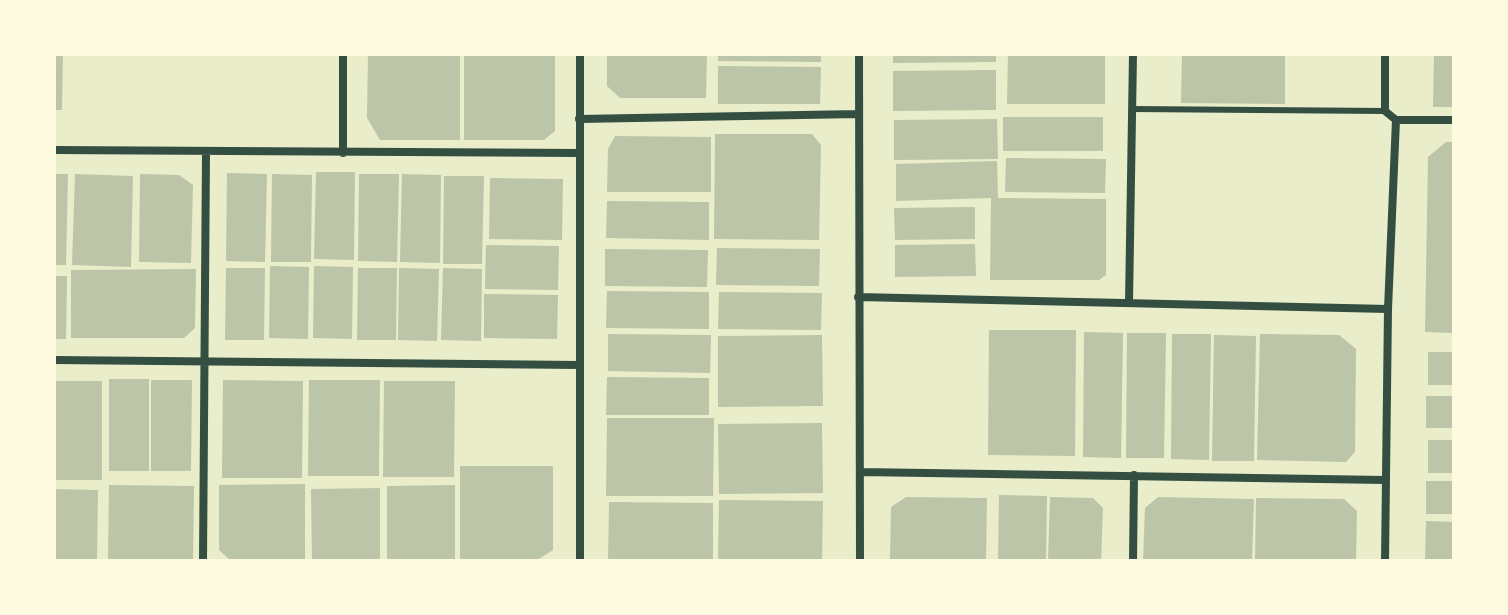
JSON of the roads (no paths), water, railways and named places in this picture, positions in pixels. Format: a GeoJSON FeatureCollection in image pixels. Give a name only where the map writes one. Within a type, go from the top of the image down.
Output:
{"type":"FeatureCollection","features":[{"type":"Feature","properties":{"kind":"street"},"geometry":{"type":"LineString","coordinates":[[343,54],[343,153]]}},
{"type":"Feature","properties":{"kind":"street"},"geometry":{"type":"LineString","coordinates":[[580,54],[580,561]]}},
{"type":"Feature","properties":{"kind":"street"},"geometry":{"type":"LineString","coordinates":[[859,54],[860,561]]}},
{"type":"Feature","properties":{"kind":"street"},"geometry":{"type":"LineString","coordinates":[[1129,303],[1133,54]]}},
{"type":"Feature","properties":{"kind":"street"},"geometry":{"type":"LineString","coordinates":[[1385,54],[1385,111],[1396,120],[1454,120]]}},
{"type":"Feature","properties":{"kind":"street"},"geometry":{"type":"LineString","coordinates":[[579,119],[858,114]]}},
{"type":"Feature","properties":{"kind":"street"},"geometry":{"type":"LineString","coordinates":[[1385,561],[1388,309],[1396,120]]}},
{"type":"Feature","properties":{"kind":"street"},"geometry":{"type":"LineString","coordinates":[[54,150],[580,153]]}},
{"type":"Feature","properties":{"kind":"street"},"geometry":{"type":"LineString","coordinates":[[203,561],[206,152]]}},
{"type":"Feature","properties":{"kind":"street"},"geometry":{"type":"LineString","coordinates":[[858,297],[1388,309]]}},
{"type":"Feature","properties":{"kind":"street"},"geometry":{"type":"LineString","coordinates":[[54,360],[204,359],[580,365]]}},
{"type":"Feature","properties":{"kind":"street"},"geometry":{"type":"LineString","coordinates":[[861,472],[1385,480]]}},
{"type":"Feature","properties":{"kind":"street"},"geometry":{"type":"LineString","coordinates":[[1133,561],[1134,475]]}},
{"type":"Feature","properties":{"kind":"lane"},"geometry":{"type":"LineString","coordinates":[[1132,109],[1385,111]]}}]}
